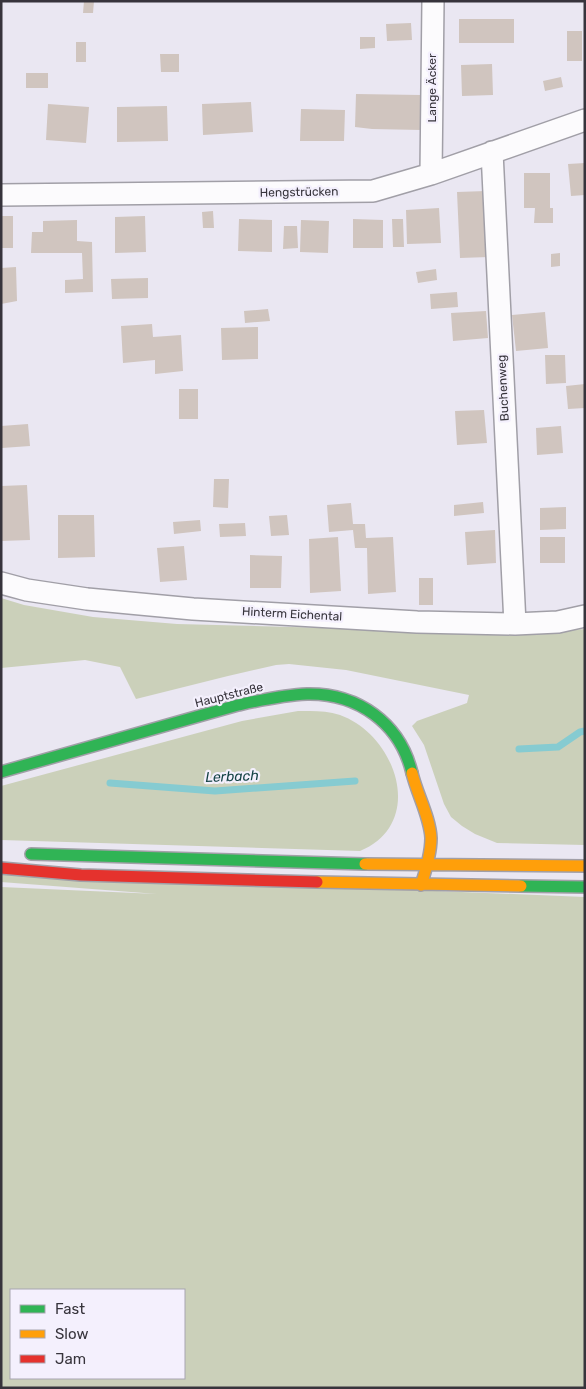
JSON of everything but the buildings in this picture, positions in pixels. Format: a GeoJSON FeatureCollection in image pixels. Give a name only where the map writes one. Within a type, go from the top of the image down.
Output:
{"type":"FeatureCollection","features":[{"type":"Feature","properties":{"kind":"main road","name":"Hauptstraße"},"geometry":{"type":"LineString","coordinates":[[1,772],[238,705],[293,695],[313,694],[353,702],[366,708],[388,724],[406,752],[430,833],[428,863],[421,885]]}},
{"type":"Feature","properties":{"kind":"main road","name":"Hauptstraße"},"geometry":{"type":"LineString","coordinates":[[415,819],[417,793]]}},
{"type":"Feature","properties":{"kind":"main road"},"geometry":{"type":"LineString","coordinates":[[21,854],[414,860],[428,863],[585,866]]}},
{"type":"Feature","properties":{"kind":"main road"},"geometry":{"type":"LineString","coordinates":[[414,860],[421,885]]}},
{"type":"Feature","properties":{"kind":"main road"},"geometry":{"type":"LineString","coordinates":[[1,868],[81,875],[421,885],[585,887]]}},
{"type":"Feature","properties":{"kind":"street","name":"Lange Äcker"},"geometry":{"type":"LineString","coordinates":[[432,174],[433,1]]}},
{"type":"Feature","properties":{"kind":"street","name":"Hengstrücken"},"geometry":{"type":"LineString","coordinates":[[1,195],[374,191],[432,174],[585,120]]}},
{"type":"Feature","properties":{"kind":"street","name":"Buchenweg"},"geometry":{"type":"LineString","coordinates":[[492,152],[516,624]]}},
{"type":"Feature","properties":{"kind":"street","name":"Hinterm Eichental"},"geometry":{"type":"LineString","coordinates":[[1,583],[27,590],[87,599],[193,609],[417,622],[550,623],[585,616]]}},
{"type":"Feature","properties":{"kind":"green space"},"geometry":{"type":"Polygon","coordinates":[[[1,598],[24,605],[93,617],[177,624],[521,633],[585,629],[585,845],[497,843],[475,834],[451,817],[444,804],[424,745],[412,726],[417,721],[467,703],[469,695],[346,670],[289,664],[276,665],[136,699],[120,667],[85,660],[1,668],[1,598]]]}},
{"type":"Feature","properties":{"kind":"green space"},"geometry":{"type":"Polygon","coordinates":[[[298,711],[335,713],[360,725],[376,741],[389,759],[396,780],[398,801],[393,821],[381,838],[360,851],[1,840],[1,786],[242,721],[298,711]]]}},
{"type":"Feature","properties":{"kind":"green space"},"geometry":{"type":"Polygon","coordinates":[[[1,873],[585,897],[585,1388],[1,1388],[1,887],[157,894],[1,882],[1,873]]]}},
{"type":"Feature","properties":{"kind":"waterway","name":"Lerbach"},"geometry":{"type":"LineString","coordinates":[[519,749],[558,747],[580,732],[585,731]]}},
{"type":"Feature","properties":{"kind":"waterway","name":"Lerbach"},"geometry":{"type":"LineString","coordinates":[[110,783],[215,791],[355,781]]}},
{"type":"Feature","properties":{"kind":"traffic: fast"},"geometry":{"type":"LineString","coordinates":[[1,772],[238,705],[307,694],[326,695],[343,699],[359,705],[374,714],[398,739],[412,773]]}},
{"type":"Feature","properties":{"kind":"traffic: fast"},"geometry":{"type":"LineString","coordinates":[[31,854],[365,864]]}},
{"type":"Feature","properties":{"kind":"traffic: fast"},"geometry":{"type":"LineString","coordinates":[[521,886],[585,887]]}},
{"type":"Feature","properties":{"kind":"traffic: slow"},"geometry":{"type":"LineString","coordinates":[[412,773],[428,822],[431,838],[429,856],[421,885]]}},
{"type":"Feature","properties":{"kind":"traffic: slow"},"geometry":{"type":"LineString","coordinates":[[365,864],[585,866]]}},
{"type":"Feature","properties":{"kind":"traffic: slow"},"geometry":{"type":"LineString","coordinates":[[317,882],[521,886]]}},
{"type":"Feature","properties":{"kind":"traffic: jam"},"geometry":{"type":"LineString","coordinates":[[1,868],[81,875],[317,882]]}}]}
